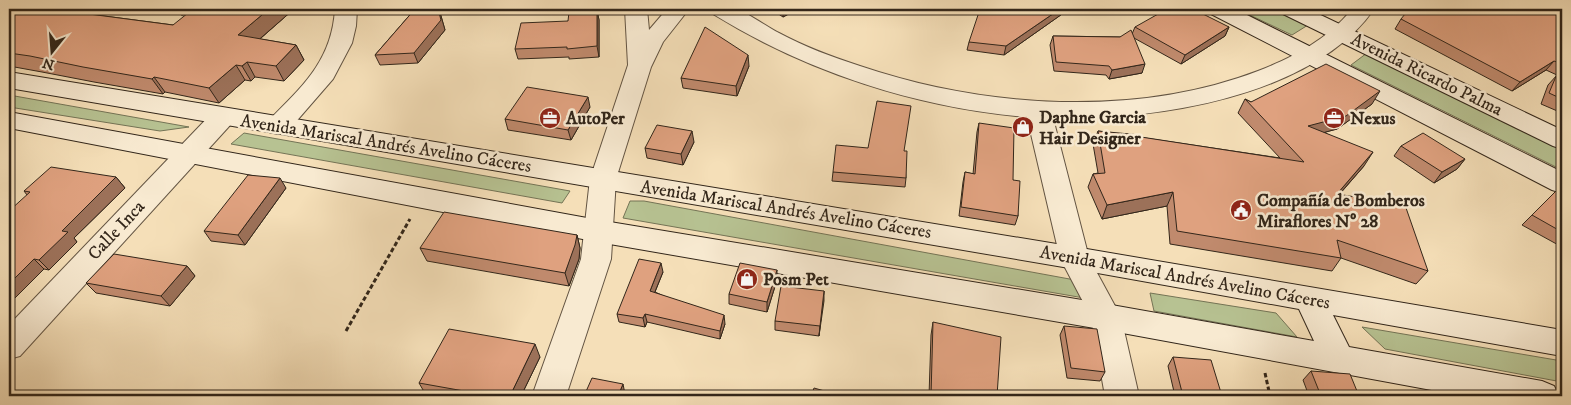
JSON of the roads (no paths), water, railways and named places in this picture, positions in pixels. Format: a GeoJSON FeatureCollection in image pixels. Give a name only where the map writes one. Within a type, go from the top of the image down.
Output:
{"type":"FeatureCollection","features":[{"type":"Feature","properties":{"kind":"street"},"geometry":{"type":"LineString","coordinates":[[278,126],[310,92],[336,56],[346,21],[346,9]]}},
{"type":"Feature","properties":{"kind":"street"},"geometry":{"type":"LineString","coordinates":[[636,9],[639,67]]}},
{"type":"Feature","properties":{"kind":"street"},"geometry":{"type":"LineString","coordinates":[[549,396],[596,259],[603,179],[639,67],[653,40],[678,9]]}},
{"type":"Feature","properties":{"kind":"street"},"geometry":{"type":"LineString","coordinates":[[721,9],[754,31],[850,73],[895,86],[973,101],[1038,109],[1100,108],[1160,104],[1216,93],[1279,72],[1310,55],[1342,33],[1363,9]]}},
{"type":"Feature","properties":{"kind":"street","name":"Avenida Ricardo Palma"},"geometry":{"type":"LineString","coordinates":[[1219,9],[1562,183]]}},
{"type":"Feature","properties":{"kind":"street","name":"Avenida Ricardo Palma"},"geometry":{"type":"LineString","coordinates":[[1291,9],[1562,140]]}},
{"type":"Feature","properties":{"kind":"street","name":"Avenida Mariscal Andrés Avelino Cáceres"},"geometry":{"type":"LineString","coordinates":[[9,80],[1075,258],[1562,343]]}},
{"type":"Feature","properties":{"kind":"street"},"geometry":{"type":"LineString","coordinates":[[1038,109],[1075,258],[1106,317],[1122,396]]}},
{"type":"Feature","properties":{"kind":"street","name":"Calle Inca"},"geometry":{"type":"LineString","coordinates":[[9,346],[224,116]]}},
{"type":"Feature","properties":{"kind":"street"},"geometry":{"type":"LineString","coordinates":[[9,120],[598,231],[1106,317],[1542,396]]}},
{"type":"Feature","properties":{"kind":"street"},"geometry":{"type":"LineString","coordinates":[[1309,299],[1339,358]]}},
{"type":"Feature","properties":{"kind":"place","name":"AutoPer"},"geometry":{"type":"Point","coordinates":[550,118]}},
{"type":"Feature","properties":{"kind":"place","name":"Nexus"},"geometry":{"type":"Point","coordinates":[1334,118]}},
{"type":"Feature","properties":{"kind":"place","name":"Daphne Garcia Hair Designer"},"geometry":{"type":"Point","coordinates":[1023,127]}},
{"type":"Feature","properties":{"kind":"place","name":"Compañía de Bomberos Miraflores Nº 28"},"geometry":{"type":"Point","coordinates":[1241,210]}},
{"type":"Feature","properties":{"kind":"place","name":"Posm Pet"},"geometry":{"type":"Point","coordinates":[747,279]}}]}
